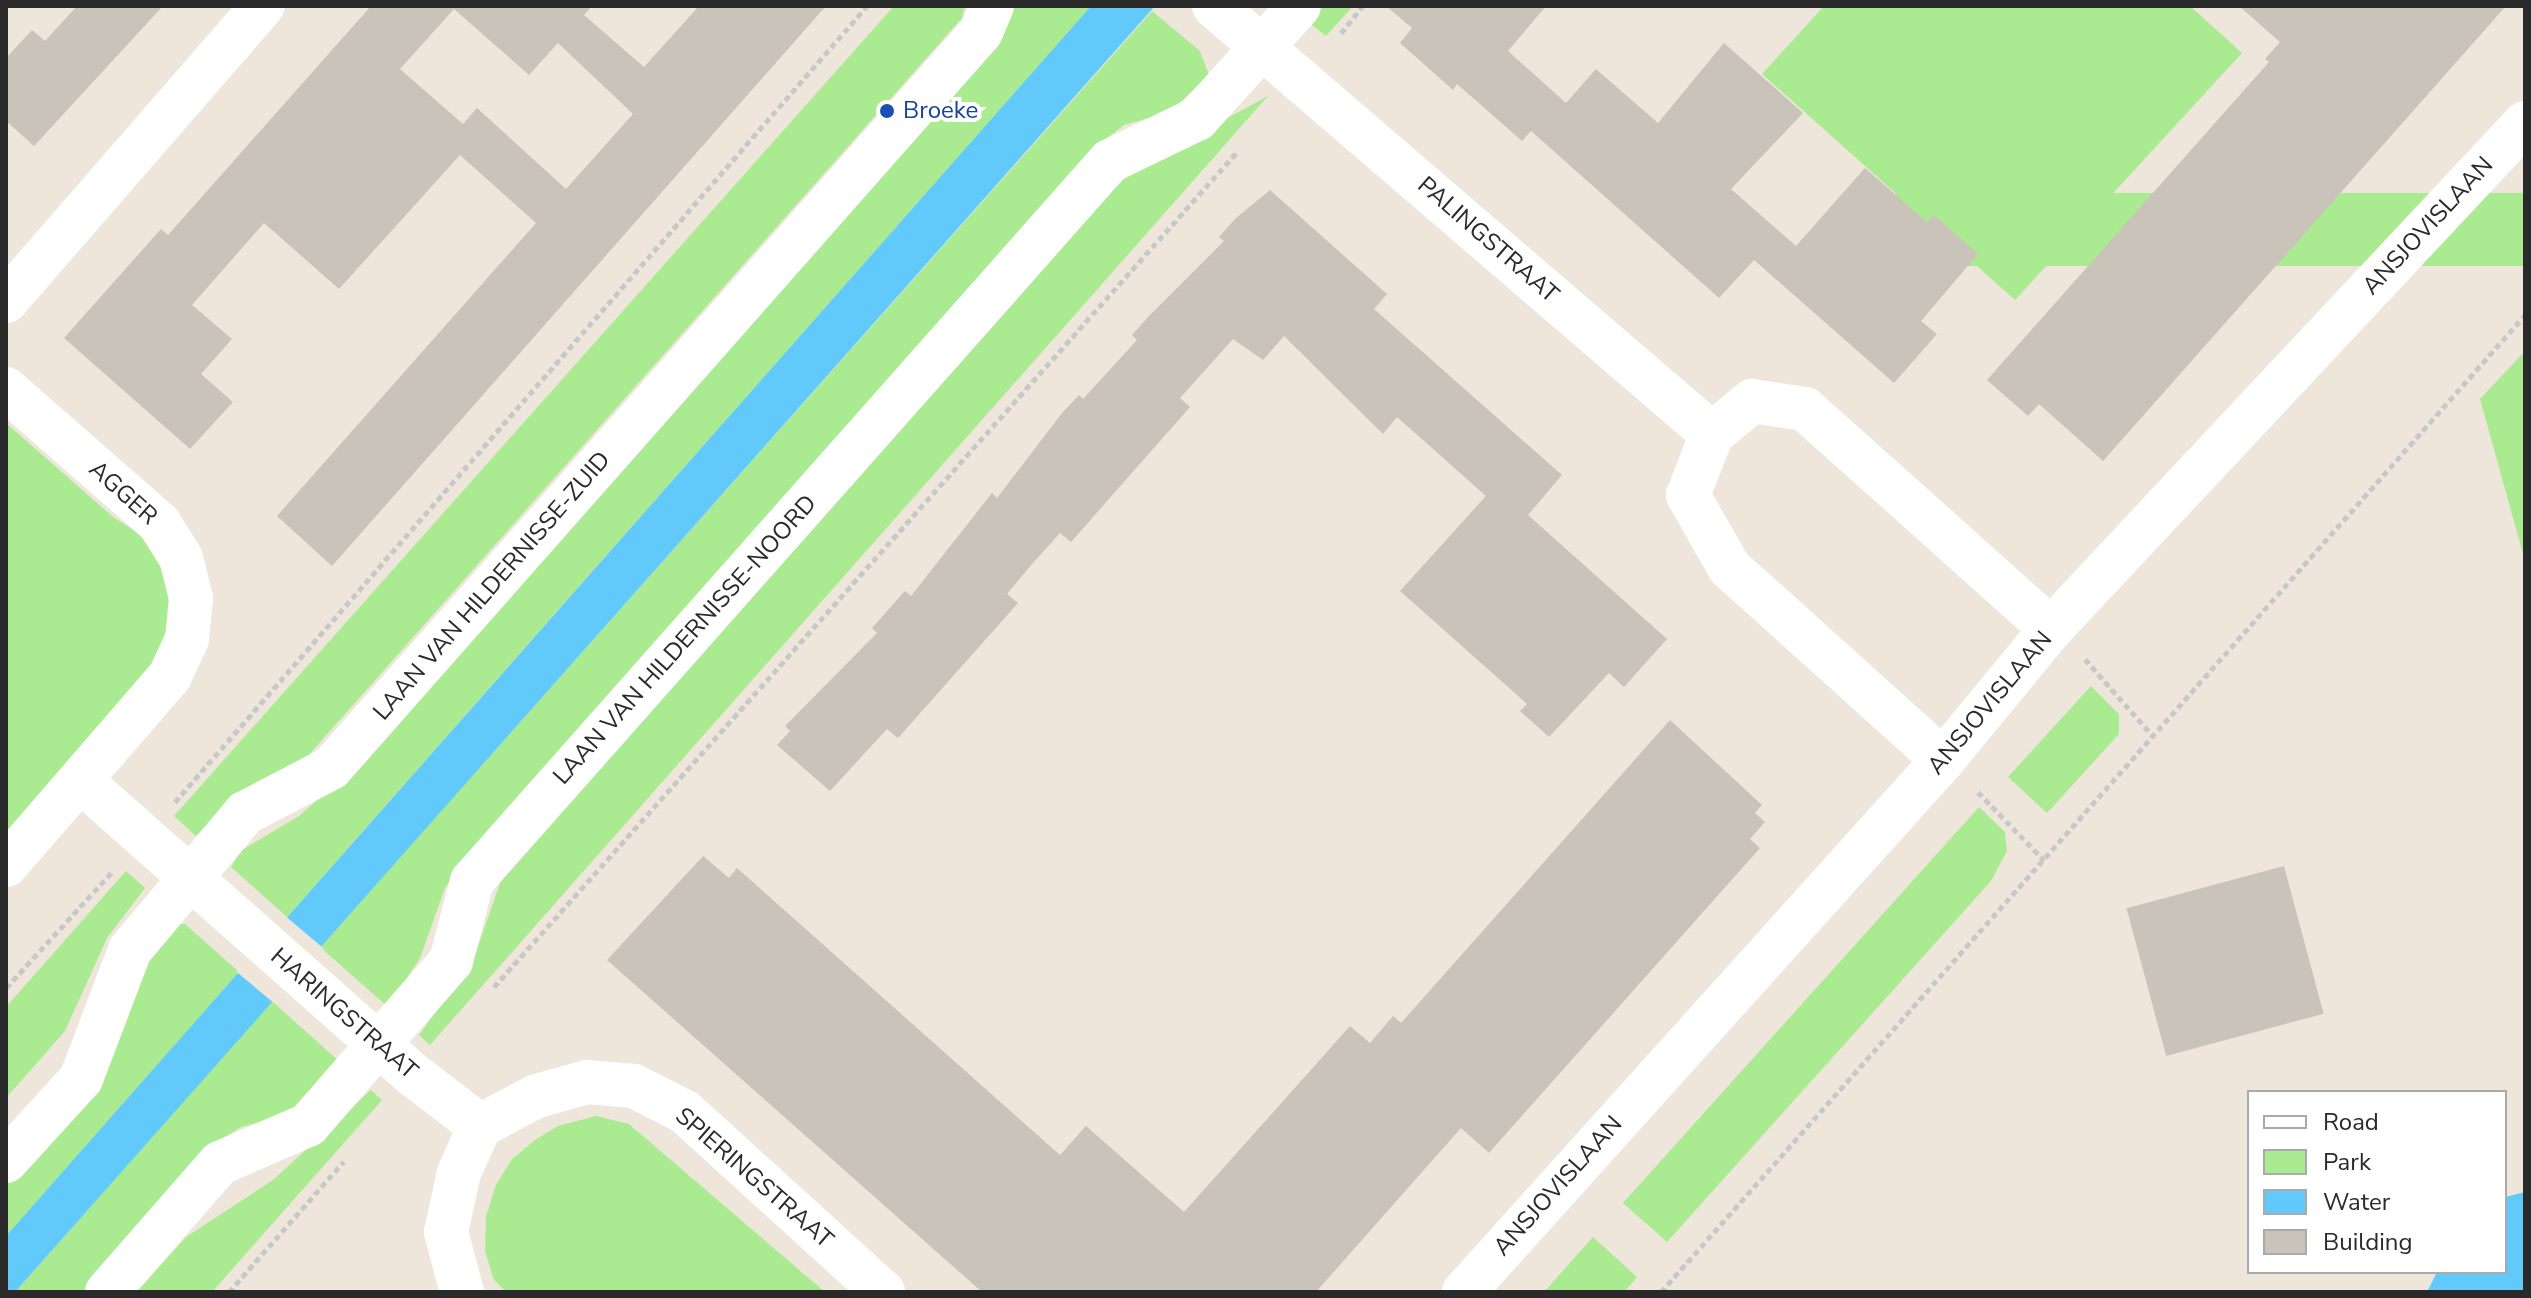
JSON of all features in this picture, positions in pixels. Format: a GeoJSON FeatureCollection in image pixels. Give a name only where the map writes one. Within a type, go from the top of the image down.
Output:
{"type":"FeatureCollection","features":[{"type":"Feature","properties":{"kind":"street"},"geometry":{"type":"LineString","coordinates":[[6,301],[262,6]]}},
{"type":"Feature","properties":{"kind":"street","name":"LAAN VAN HILDERNISSE-ZUID"},"geometry":{"type":"LineString","coordinates":[[6,1161],[81,1079],[130,950],[245,813],[331,768],[971,44],[992,6]]}},
{"type":"Feature","properties":{"kind":"street"},"geometry":{"type":"LineString","coordinates":[[1214,6],[1262,48]]}},
{"type":"Feature","properties":{"kind":"street","name":"LAAN VAN HILDERNISSE-NOORD"},"geometry":{"type":"LineString","coordinates":[[107,1292],[220,1163],[308,1125],[381,1046],[451,961],[472,881],[493,857],[1110,161],[1197,119],[1299,6]]}},
{"type":"Feature","properties":{"kind":"street","name":"PALINGSTRAAT"},"geometry":{"type":"LineString","coordinates":[[1262,48],[1302,79],[1712,434]]}},
{"type":"Feature","properties":{"kind":"street","name":"ANSJOVISLAAN"},"geometry":{"type":"LineString","coordinates":[[1464,1292],[1943,760],[2051,629],[2525,123]]}},
{"type":"Feature","properties":{"kind":"street","name":"AGGER"},"geometry":{"type":"LineString","coordinates":[[6,389],[159,523],[181,558],[191,598],[187,639],[170,676],[6,865]]}},
{"type":"Feature","properties":{"kind":"street"},"geometry":{"type":"LineString","coordinates":[[1943,760],[1729,567],[1688,495],[1712,434],[1752,401],[1805,409],[2051,629]]}},
{"type":"Feature","properties":{"kind":"street","name":"HARINGSTRAAT"},"geometry":{"type":"LineString","coordinates":[[81,781],[381,1046],[480,1126]]}},
{"type":"Feature","properties":{"kind":"street","name":"SPIERINGSTRAAT"},"geometry":{"type":"LineString","coordinates":[[480,1126],[537,1096],[587,1082],[634,1086],[685,1112],[883,1292]]}},
{"type":"Feature","properties":{"kind":"street"},"geometry":{"type":"LineString","coordinates":[[462,1292],[446,1232],[459,1173],[480,1126]]}},
{"type":"Feature","properties":{"kind":"path"},"geometry":{"type":"LineString","coordinates":[[6,988],[145,837],[867,6]]}},
{"type":"Feature","properties":{"kind":"path"},"geometry":{"type":"LineString","coordinates":[[1302,79],[1363,6]]}},
{"type":"Feature","properties":{"kind":"path"},"geometry":{"type":"LineString","coordinates":[[488,993],[1238,150]]}},
{"type":"Feature","properties":{"kind":"path"},"geometry":{"type":"LineString","coordinates":[[1661,1292],[2525,315]]}},
{"type":"Feature","properties":{"kind":"path"},"geometry":{"type":"LineString","coordinates":[[2051,629],[2087,660],[2153,736]]}},
{"type":"Feature","properties":{"kind":"path"},"geometry":{"type":"LineString","coordinates":[[1943,760],[2044,860]]}},
{"type":"Feature","properties":{"kind":"path"},"geometry":{"type":"LineString","coordinates":[[229,1292],[346,1159]]}},
{"type":"Feature","properties":{"kind":"green space"},"geometry":{"type":"Polygon","coordinates":[[[894,6],[965,6],[962,18],[306,758],[225,807],[196,836],[174,816],[894,6]]]}},
{"type":"Feature","properties":{"kind":"green space"},"geometry":{"type":"Polygon","coordinates":[[[1014,6],[1091,6],[287,917],[231,867],[242,850],[299,816],[350,772],[999,38],[1014,6]]]}},
{"type":"Feature","properties":{"kind":"green space"},"geometry":{"type":"Polygon","coordinates":[[[1319,6],[1353,6],[1326,36],[1307,21],[1319,6]]]}},
{"type":"Feature","properties":{"kind":"green space"},"geometry":{"type":"Polygon","coordinates":[[[1824,6],[2190,6],[2242,53],[2015,300],[1762,74],[1824,6]]]}},
{"type":"Feature","properties":{"kind":"green space"},"geometry":{"type":"Polygon","coordinates":[[[1152,11],[1200,51],[1209,75],[1170,112],[1124,125],[1091,150],[470,854],[445,888],[420,958],[388,1007],[320,947],[1152,11]]]}},
{"type":"Feature","properties":{"kind":"green space"},"geometry":{"type":"Polygon","coordinates":[[[1268,96],[430,1045],[419,1035],[473,961],[501,880],[1079,224],[1124,179],[1158,156],[1268,96]]]}},
{"type":"Feature","properties":{"kind":"green space"},"geometry":{"type":"Polygon","coordinates":[[[1896,193],[2525,193],[2525,266],[1896,266],[1896,193]]]}},
{"type":"Feature","properties":{"kind":"green space"},"geometry":{"type":"Polygon","coordinates":[[[2525,351],[2525,561],[2480,399],[2525,351]]]}},
{"type":"Feature","properties":{"kind":"green space"},"geometry":{"type":"Polygon","coordinates":[[[6,423],[113,517],[149,540],[166,569],[171,607],[166,639],[148,672],[6,839],[6,423]]]}},
{"type":"Feature","properties":{"kind":"green space"},"geometry":{"type":"Polygon","coordinates":[[[2091,686],[2119,714],[2119,734],[2047,813],[2008,777],[2091,686]]]}},
{"type":"Feature","properties":{"kind":"green space"},"geometry":{"type":"Polygon","coordinates":[[[1979,807],[2005,832],[2007,851],[1991,881],[1667,1242],[1623,1203],[1979,807]]]}},
{"type":"Feature","properties":{"kind":"green space"},"geometry":{"type":"Polygon","coordinates":[[[126,871],[145,888],[107,938],[65,1031],[6,1098],[6,1007],[126,871]]]}},
{"type":"Feature","properties":{"kind":"green space"},"geometry":{"type":"Polygon","coordinates":[[[176,924],[185,924],[239,972],[6,1236],[6,1162],[176,924]]]}},
{"type":"Feature","properties":{"kind":"green space"},"geometry":{"type":"Polygon","coordinates":[[[272,1001],[341,1063],[293,1113],[241,1127],[222,1139],[83,1292],[15,1292],[272,1001]]]}},
{"type":"Feature","properties":{"kind":"green space"},"geometry":{"type":"Polygon","coordinates":[[[371,1090],[382,1100],[212,1292],[137,1292],[186,1237],[273,1180],[371,1090]]]}},
{"type":"Feature","properties":{"kind":"green space"},"geometry":{"type":"Polygon","coordinates":[[[596,1116],[629,1124],[825,1292],[506,1292],[494,1280],[485,1251],[486,1216],[496,1185],[512,1159],[535,1140],[558,1126],[596,1116]]]}},
{"type":"Feature","properties":{"kind":"green space"},"geometry":{"type":"Polygon","coordinates":[[[1593,1237],[1637,1277],[1624,1292],[1544,1292],[1593,1237]]]}},
{"type":"Feature","properties":{"kind":"water"},"geometry":{"type":"Polygon","coordinates":[[[1091,6],[1155,6],[15,1292],[6,1292],[6,1236],[1091,6]]]}},
{"type":"Feature","properties":{"kind":"water"},"geometry":{"type":"Polygon","coordinates":[[[2525,1192],[2525,1292],[2427,1292],[2436,1274],[2507,1274],[2507,1196],[2525,1192]]]}},
{"type":"Feature","properties":{"kind":"pier"},"geometry":{"type":"Polygon","coordinates":[[[284,915],[324,948],[276,1005],[236,972],[284,915]]]}},
{"type":"Feature","properties":{"kind":"building"},"geometry":{"type":"Polygon","coordinates":[[[77,6],[163,6],[34,146],[6,121],[6,58],[32,30],[45,41],[77,6]]]}},
{"type":"Feature","properties":{"kind":"building"},"geometry":{"type":"Polygon","coordinates":[[[371,6],[592,6],[584,15],[644,67],[699,6],[826,6],[332,566],[277,516],[536,223],[460,155],[339,289],[264,223],[192,305],[232,339],[201,374],[233,402],[190,449],[64,338],[161,229],[168,235],[371,6]],[[454,9],[400,69],[463,124],[477,108],[566,189],[633,114],[558,43],[529,75],[454,9]]]}},
{"type":"Feature","properties":{"kind":"building"},"geometry":{"type":"Polygon","coordinates":[[[1386,6],[1546,6],[1508,51],[1566,103],[1596,69],[1658,123],[1724,43],[1803,113],[1731,189],[1796,246],[1865,168],[1927,222],[1934,215],[1978,254],[1921,321],[1937,334],[1894,383],[1754,260],[1719,298],[1531,131],[1522,141],[1457,84],[1453,90],[1400,43],[1412,28],[1386,6]]]}},
{"type":"Feature","properties":{"kind":"building"},"geometry":{"type":"Polygon","coordinates":[[[2239,6],[2506,6],[2103,461],[2039,404],[2028,416],[1987,380],[2269,62],[2265,59],[2280,42],[2239,6]]]}},
{"type":"Feature","properties":{"kind":"building"},"geometry":{"type":"Polygon","coordinates":[[[1270,190],[1387,294],[1374,309],[1562,475],[1528,515],[1667,639],[1624,687],[1609,673],[1549,737],[1520,711],[1527,704],[1400,591],[1486,496],[1397,417],[1383,434],[1284,336],[1263,360],[1233,339],[1180,398],[1190,407],[1071,542],[1060,533],[1033,563],[1007,594],[1018,603],[898,738],[887,729],[830,791],[777,745],[790,731],[785,726],[877,633],[872,628],[905,591],[911,596],[992,493],[997,498],[1062,413],[1079,395],[1083,399],[1137,340],[1132,335],[1224,241],[1219,237],[1236,218],[1270,190]]]}},
{"type":"Feature","properties":{"kind":"building"},"geometry":{"type":"Polygon","coordinates":[[[1670,720],[1762,805],[1755,813],[1765,822],[1750,839],[1760,848],[1489,1153],[1461,1128],[1316,1292],[982,1292],[607,960],[703,856],[729,878],[737,868],[1060,1155],[1086,1126],[1184,1212],[1350,1026],[1370,1043],[1393,1016],[1401,1023],[1670,720]]]}},
{"type":"Feature","properties":{"kind":"building"},"geometry":{"type":"Polygon","coordinates":[[[2284,866],[2324,1014],[2166,1056],[2127,908],[2284,866]]]}},
{"type":"Feature","properties":{"kind":"place","name":"Broeke"},"geometry":{"type":"Point","coordinates":[887,111]}}]}
